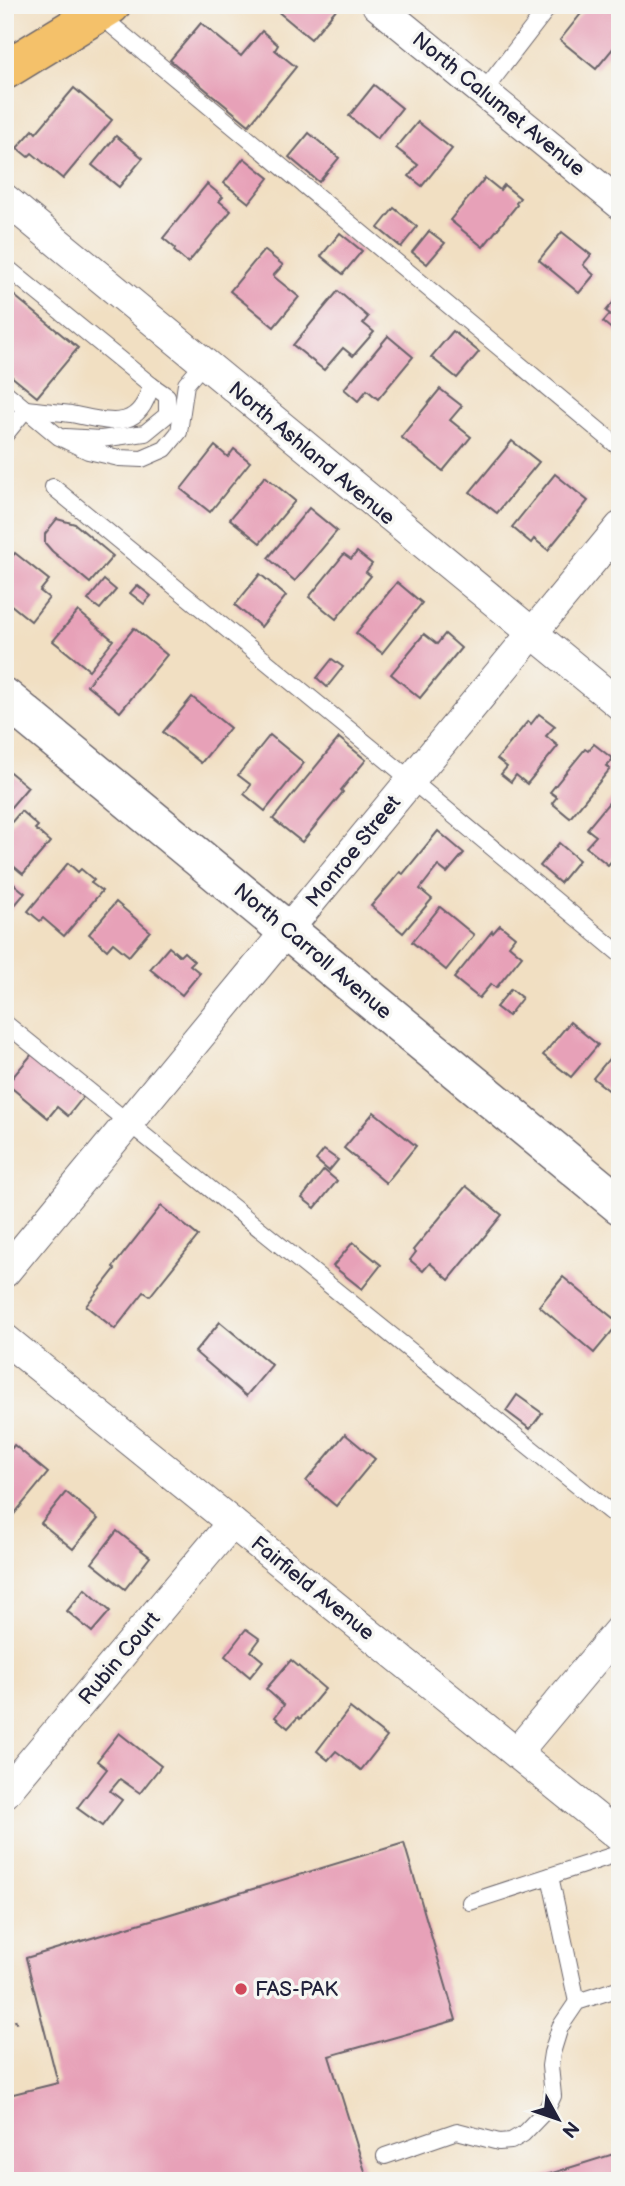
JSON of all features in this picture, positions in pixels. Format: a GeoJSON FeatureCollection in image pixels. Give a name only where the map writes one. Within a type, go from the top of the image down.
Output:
{"type":"FeatureCollection","features":[{"type":"Feature","properties":{"kind":"main road"},"geometry":{"type":"LineString","coordinates":[[5,69],[104,9]]}},
{"type":"Feature","properties":{"kind":"street","name":"North Calumet Avenue"},"geometry":{"type":"LineString","coordinates":[[377,5],[620,204]]}},
{"type":"Feature","properties":{"kind":"street","name":"North Ashland Avenue"},"geometry":{"type":"LineString","coordinates":[[5,199],[195,373],[620,705]]}},
{"type":"Feature","properties":{"kind":"street","name":"Monroe Street"},"geometry":{"type":"LineString","coordinates":[[5,1272],[620,527]]}},
{"type":"Feature","properties":{"kind":"street","name":"North Carroll Avenue"},"geometry":{"type":"LineString","coordinates":[[5,698],[620,1205]]}},
{"type":"Feature","properties":{"kind":"street","name":"Fairfield Avenue"},"geometry":{"type":"LineString","coordinates":[[5,1339],[620,1837]]}},
{"type":"Feature","properties":{"kind":"street","name":"Rubin Court"},"geometry":{"type":"LineString","coordinates":[[5,1793],[232,1523]]}},
{"type":"Feature","properties":{"kind":"street"},"geometry":{"type":"LineString","coordinates":[[517,1752],[620,1629]]}},
{"type":"Feature","properties":{"kind":"lane"},"geometry":{"type":"LineString","coordinates":[[483,92],[550,5]]}},
{"type":"Feature","properties":{"kind":"lane"},"geometry":{"type":"LineString","coordinates":[[104,9],[620,448]]}},
{"type":"Feature","properties":{"kind":"lane"},"geometry":{"type":"LineString","coordinates":[[5,266],[167,397],[167,415],[145,433],[101,439],[59,437]]}},
{"type":"Feature","properties":{"kind":"lane"},"geometry":{"type":"LineString","coordinates":[[5,392],[59,437],[88,451],[142,460],[165,449],[179,432],[195,373]]}},
{"type":"Feature","properties":{"kind":"lane"},"geometry":{"type":"LineString","coordinates":[[26,410],[67,414],[113,423],[134,417],[148,397],[151,385]]}},
{"type":"Feature","properties":{"kind":"lane"},"geometry":{"type":"LineString","coordinates":[[5,435],[26,410]]}},
{"type":"Feature","properties":{"kind":"lane"},"geometry":{"type":"LineString","coordinates":[[52,487],[620,954]]}},
{"type":"Feature","properties":{"kind":"lane"},"geometry":{"type":"LineString","coordinates":[[5,1023],[620,1520]]}},
{"type":"Feature","properties":{"kind":"lane"},"geometry":{"type":"LineString","coordinates":[[470,1902],[620,1853]]}},
{"type":"Feature","properties":{"kind":"lane"},"geometry":{"type":"LineString","coordinates":[[550,1876],[577,2002]]}},
{"type":"Feature","properties":{"kind":"lane"},"geometry":{"type":"LineString","coordinates":[[385,2156],[457,2132],[499,2142],[510,2141],[523,2134],[547,2109],[553,2096],[550,2066],[560,2027],[577,2002],[620,1987]]}},
{"type":"Feature","properties":{"kind":"path"},"geometry":{"type":"LineString","coordinates":[[5,2025],[18,2021]]}},
{"type":"Feature","properties":{"kind":"building"},"geometry":{"type":"Polygon","coordinates":[[[270,5],[336,5],[338,7],[311,39],[270,5]]]}},
{"type":"Feature","properties":{"kind":"building"},"geometry":{"type":"Polygon","coordinates":[[[588,5],[620,5],[620,40],[596,69],[560,40],[588,5]]]}},
{"type":"Feature","properties":{"kind":"building"},"geometry":{"type":"Polygon","coordinates":[[[201,23],[241,56],[262,31],[278,45],[275,50],[296,67],[249,125],[170,60],[201,23]]]}},
{"type":"Feature","properties":{"kind":"building"},"geometry":{"type":"Polygon","coordinates":[[[374,85],[402,108],[377,139],[349,116],[374,85]]]}},
{"type":"Feature","properties":{"kind":"building"},"geometry":{"type":"Polygon","coordinates":[[[74,88],[112,120],[63,179],[32,153],[28,157],[17,148],[33,130],[36,133],[74,88]]]}},
{"type":"Feature","properties":{"kind":"building"},"geometry":{"type":"Polygon","coordinates":[[[418,122],[452,149],[422,186],[409,176],[418,165],[396,148],[418,122]]]}},
{"type":"Feature","properties":{"kind":"building"},"geometry":{"type":"Polygon","coordinates":[[[309,133],[339,158],[319,182],[289,157],[309,133]]]}},
{"type":"Feature","properties":{"kind":"building"},"geometry":{"type":"Polygon","coordinates":[[[116,136],[143,158],[119,187],[92,165],[116,136]]]}},
{"type":"Feature","properties":{"kind":"building"},"geometry":{"type":"Polygon","coordinates":[[[244,158],[269,178],[249,203],[224,183],[244,158]]]}},
{"type":"Feature","properties":{"kind":"building"},"geometry":{"type":"Polygon","coordinates":[[[485,178],[500,190],[504,185],[520,198],[483,247],[450,220],[485,178]]]}},
{"type":"Feature","properties":{"kind":"building"},"geometry":{"type":"Polygon","coordinates":[[[207,184],[223,197],[219,201],[231,211],[188,263],[163,238],[207,184]]]}},
{"type":"Feature","properties":{"kind":"building"},"geometry":{"type":"Polygon","coordinates":[[[394,208],[417,227],[401,247],[378,228],[394,208]]]}},
{"type":"Feature","properties":{"kind":"building"},"geometry":{"type":"Polygon","coordinates":[[[429,231],[445,243],[427,264],[412,252],[429,231]]]}},
{"type":"Feature","properties":{"kind":"building"},"geometry":{"type":"Polygon","coordinates":[[[562,232],[591,255],[583,265],[594,275],[579,293],[539,260],[562,232]]]}},
{"type":"Feature","properties":{"kind":"building"},"geometry":{"type":"Polygon","coordinates":[[[340,233],[362,251],[343,274],[321,256],[340,233]]]}},
{"type":"Feature","properties":{"kind":"building"},"geometry":{"type":"Polygon","coordinates":[[[264,250],[283,265],[273,276],[299,297],[274,327],[230,291],[264,250]]]}},
{"type":"Feature","properties":{"kind":"building"},"geometry":{"type":"Polygon","coordinates":[[[5,288],[78,348],[37,397],[5,371],[5,288]]]}},
{"type":"Feature","properties":{"kind":"building"},"geometry":{"type":"Polygon","coordinates":[[[338,291],[368,317],[363,323],[374,332],[353,356],[343,348],[324,370],[293,345],[338,291]]]}},
{"type":"Feature","properties":{"kind":"building"},"geometry":{"type":"Polygon","coordinates":[[[620,294],[620,336],[603,322],[610,314],[606,311],[620,294]]]}},
{"type":"Feature","properties":{"kind":"building"},"geometry":{"type":"Polygon","coordinates":[[[453,331],[479,352],[457,378],[431,357],[453,331]]]}},
{"type":"Feature","properties":{"kind":"building"},"geometry":{"type":"Polygon","coordinates":[[[388,336],[413,357],[378,399],[367,390],[358,401],[344,389],[388,336]]]}},
{"type":"Feature","properties":{"kind":"building"},"geometry":{"type":"Polygon","coordinates":[[[440,389],[462,406],[450,420],[471,437],[443,471],[401,437],[440,389]]]}},
{"type":"Feature","properties":{"kind":"building"},"geometry":{"type":"Polygon","coordinates":[[[512,441],[539,462],[497,513],[470,492],[512,441]]]}},
{"type":"Feature","properties":{"kind":"building"},"geometry":{"type":"Polygon","coordinates":[[[215,446],[228,457],[234,449],[250,462],[210,512],[181,489],[215,446]]]}},
{"type":"Feature","properties":{"kind":"building"},"geometry":{"type":"Polygon","coordinates":[[[555,474],[588,501],[548,550],[534,539],[531,543],[512,527],[555,474]]]}},
{"type":"Feature","properties":{"kind":"building"},"geometry":{"type":"Polygon","coordinates":[[[265,476],[295,501],[260,543],[230,519],[265,476]]]}},
{"type":"Feature","properties":{"kind":"building"},"geometry":{"type":"Polygon","coordinates":[[[309,508],[337,531],[295,581],[268,558],[309,508]]]}},
{"type":"Feature","properties":{"kind":"building"},"geometry":{"type":"Polygon","coordinates":[[[57,519],[75,524],[113,556],[90,583],[45,543],[45,534],[57,519]]]}},
{"type":"Feature","properties":{"kind":"building"},"geometry":{"type":"Polygon","coordinates":[[[357,552],[372,564],[366,572],[371,576],[336,619],[309,597],[344,554],[351,559],[357,552]]]}},
{"type":"Feature","properties":{"kind":"building"},"geometry":{"type":"Polygon","coordinates":[[[15,553],[49,580],[40,591],[49,598],[31,621],[5,600],[5,565],[15,553]]]}},
{"type":"Feature","properties":{"kind":"building"},"geometry":{"type":"Polygon","coordinates":[[[260,574],[286,596],[261,627],[235,605],[260,574]]]}},
{"type":"Feature","properties":{"kind":"building"},"geometry":{"type":"Polygon","coordinates":[[[104,580],[116,590],[100,609],[88,600],[104,580]]]}},
{"type":"Feature","properties":{"kind":"building"},"geometry":{"type":"Polygon","coordinates":[[[397,582],[422,603],[382,653],[356,633],[397,582]]]}},
{"type":"Feature","properties":{"kind":"building"},"geometry":{"type":"Polygon","coordinates":[[[137,585],[151,596],[144,604],[130,593],[137,585]]]}},
{"type":"Feature","properties":{"kind":"building"},"geometry":{"type":"Polygon","coordinates":[[[78,611],[113,640],[89,670],[53,641],[78,611]]]}},
{"type":"Feature","properties":{"kind":"building"},"geometry":{"type":"Polygon","coordinates":[[[134,628],[167,655],[120,712],[87,685],[134,628]]]}},
{"type":"Feature","properties":{"kind":"building"},"geometry":{"type":"Polygon","coordinates":[[[424,634],[437,644],[445,634],[461,648],[420,698],[391,674],[424,634]]]}},
{"type":"Feature","properties":{"kind":"building"},"geometry":{"type":"Polygon","coordinates":[[[332,659],[343,667],[327,687],[317,678],[332,659]]]}},
{"type":"Feature","properties":{"kind":"building"},"geometry":{"type":"Polygon","coordinates":[[[192,697],[230,728],[201,763],[163,732],[192,697]]]}},
{"type":"Feature","properties":{"kind":"building"},"geometry":{"type":"Polygon","coordinates":[[[539,714],[555,726],[546,736],[558,746],[527,784],[516,775],[511,782],[501,774],[507,767],[497,759],[528,721],[531,724],[539,714]]]}},
{"type":"Feature","properties":{"kind":"building"},"geometry":{"type":"Polygon","coordinates":[[[270,735],[304,763],[265,811],[244,794],[251,785],[238,775],[270,735]]]}},
{"type":"Feature","properties":{"kind":"building"},"geometry":{"type":"Polygon","coordinates":[[[339,738],[366,760],[302,842],[273,819],[339,738]]]}},
{"type":"Feature","properties":{"kind":"building"},"geometry":{"type":"Polygon","coordinates":[[[594,744],[613,759],[606,766],[610,769],[570,818],[552,803],[557,797],[550,792],[585,749],[588,751],[594,744]]]}},
{"type":"Feature","properties":{"kind":"building"},"geometry":{"type":"Polygon","coordinates":[[[5,768],[28,787],[5,814],[5,768]]]}},
{"type":"Feature","properties":{"kind":"building"},"geometry":{"type":"Polygon","coordinates":[[[620,789],[620,851],[608,865],[586,847],[596,836],[587,829],[620,789]]]}},
{"type":"Feature","properties":{"kind":"building"},"geometry":{"type":"Polygon","coordinates":[[[21,811],[38,826],[35,829],[50,842],[23,874],[5,859],[5,830],[21,811]]]}},
{"type":"Feature","properties":{"kind":"building"},"geometry":{"type":"Polygon","coordinates":[[[438,831],[464,853],[447,873],[438,866],[420,889],[432,899],[403,933],[371,906],[400,872],[403,874],[438,831]]]}},
{"type":"Feature","properties":{"kind":"building"},"geometry":{"type":"Polygon","coordinates":[[[559,843],[579,860],[560,883],[540,866],[559,843]]]}},
{"type":"Feature","properties":{"kind":"building"},"geometry":{"type":"Polygon","coordinates":[[[68,863],[78,872],[81,869],[94,880],[91,883],[102,891],[64,936],[43,918],[40,921],[28,911],[68,863]]]}},
{"type":"Feature","properties":{"kind":"building"},"geometry":{"type":"Polygon","coordinates":[[[9,880],[25,893],[5,917],[5,885],[9,880]]]}},
{"type":"Feature","properties":{"kind":"building"},"geometry":{"type":"Polygon","coordinates":[[[116,902],[150,931],[129,956],[113,943],[107,950],[89,934],[116,902]]]}},
{"type":"Feature","properties":{"kind":"building"},"geometry":{"type":"Polygon","coordinates":[[[440,907],[474,935],[446,970],[412,942],[440,907]]]}},
{"type":"Feature","properties":{"kind":"building"},"geometry":{"type":"Polygon","coordinates":[[[500,925],[515,937],[509,945],[522,956],[496,988],[491,984],[479,998],[454,978],[492,931],[493,933],[500,925]]]}},
{"type":"Feature","properties":{"kind":"building"},"geometry":{"type":"Polygon","coordinates":[[[169,947],[180,956],[184,952],[194,961],[190,965],[200,973],[182,995],[150,969],[169,947]]]}},
{"type":"Feature","properties":{"kind":"building"},"geometry":{"type":"Polygon","coordinates":[[[511,989],[522,998],[508,1016],[496,1007],[511,989]]]}},
{"type":"Feature","properties":{"kind":"building"},"geometry":{"type":"Polygon","coordinates":[[[570,1022],[598,1045],[571,1077],[543,1055],[570,1022]]]}},
{"type":"Feature","properties":{"kind":"building"},"geometry":{"type":"Polygon","coordinates":[[[616,1050],[620,1053],[620,1099],[593,1078],[616,1050]]]}},
{"type":"Feature","properties":{"kind":"building"},"geometry":{"type":"Polygon","coordinates":[[[32,1054],[84,1096],[68,1116],[57,1107],[48,1118],[7,1084],[32,1054]]]}},
{"type":"Feature","properties":{"kind":"building"},"geometry":{"type":"Polygon","coordinates":[[[374,1112],[416,1146],[386,1183],[344,1148],[374,1112]]]}},
{"type":"Feature","properties":{"kind":"building"},"geometry":{"type":"Polygon","coordinates":[[[324,1150],[338,1160],[329,1171],[316,1160],[324,1150]]]}},
{"type":"Feature","properties":{"kind":"building"},"geometry":{"type":"Polygon","coordinates":[[[324,1170],[337,1181],[315,1208],[302,1198],[324,1170]]]}},
{"type":"Feature","properties":{"kind":"building"},"geometry":{"type":"Polygon","coordinates":[[[466,1186],[502,1215],[449,1280],[430,1263],[423,1271],[410,1260],[416,1252],[413,1250],[466,1186]]]}},
{"type":"Feature","properties":{"kind":"building"},"geometry":{"type":"Polygon","coordinates":[[[161,1206],[198,1236],[150,1296],[144,1292],[115,1329],[86,1306],[161,1206]]]}},
{"type":"Feature","properties":{"kind":"building"},"geometry":{"type":"Polygon","coordinates":[[[353,1242],[381,1265],[362,1289],[333,1266],[353,1242]]]}},
{"type":"Feature","properties":{"kind":"building"},"geometry":{"type":"Polygon","coordinates":[[[563,1277],[619,1323],[594,1353],[539,1306],[563,1277]]]}},
{"type":"Feature","properties":{"kind":"building"},"geometry":{"type":"Polygon","coordinates":[[[220,1322],[272,1365],[246,1396],[195,1352],[220,1322]]]}},
{"type":"Feature","properties":{"kind":"building"},"geometry":{"type":"Polygon","coordinates":[[[517,1395],[542,1413],[530,1429],[506,1411],[517,1395]]]}},
{"type":"Feature","properties":{"kind":"building"},"geometry":{"type":"Polygon","coordinates":[[[345,1434],[375,1459],[336,1506],[306,1481],[345,1434]]]}},
{"type":"Feature","properties":{"kind":"building"},"geometry":{"type":"Polygon","coordinates":[[[5,1443],[12,1448],[14,1445],[48,1473],[11,1518],[5,1514],[5,1443]]]}},
{"type":"Feature","properties":{"kind":"building"},"geometry":{"type":"Polygon","coordinates":[[[66,1492],[98,1519],[73,1549],[41,1523],[66,1492]]]}},
{"type":"Feature","properties":{"kind":"building"},"geometry":{"type":"Polygon","coordinates":[[[117,1531],[150,1557],[125,1589],[92,1563],[117,1531]]]}},
{"type":"Feature","properties":{"kind":"building"},"geometry":{"type":"Polygon","coordinates":[[[85,1589],[110,1611],[92,1632],[67,1611],[85,1589]]]}},
{"type":"Feature","properties":{"kind":"building"},"geometry":{"type":"Polygon","coordinates":[[[246,1629],[260,1639],[251,1651],[263,1661],[250,1677],[225,1656],[246,1629]]]}},
{"type":"Feature","properties":{"kind":"building"},"geometry":{"type":"Polygon","coordinates":[[[291,1660],[325,1689],[300,1719],[298,1717],[288,1728],[275,1717],[284,1705],[266,1689],[291,1660]]]}},
{"type":"Feature","properties":{"kind":"building"},"geometry":{"type":"Polygon","coordinates":[[[350,1708],[387,1737],[361,1770],[336,1751],[328,1760],[317,1751],[350,1708]]]}},
{"type":"Feature","properties":{"kind":"building"},"geometry":{"type":"Polygon","coordinates":[[[119,1733],[161,1766],[140,1793],[120,1779],[110,1791],[122,1800],[102,1826],[77,1808],[107,1769],[97,1761],[119,1733]]]}},
{"type":"Feature","properties":{"kind":"building","name":"FAS-PAK"},"geometry":{"type":"Polygon","coordinates":[[[404,1843],[456,2020],[329,2056],[368,2181],[5,2181],[5,2096],[58,2083],[26,1958],[404,1843]]]}},
{"type":"Feature","properties":{"kind":"building"},"geometry":{"type":"Polygon","coordinates":[[[620,2152],[620,2181],[530,2181],[530,2180],[620,2152]]]}},
{"type":"Feature","properties":{"kind":"place","name":"FAS-PAK"},"geometry":{"type":"Point","coordinates":[241,1989]}}]}
